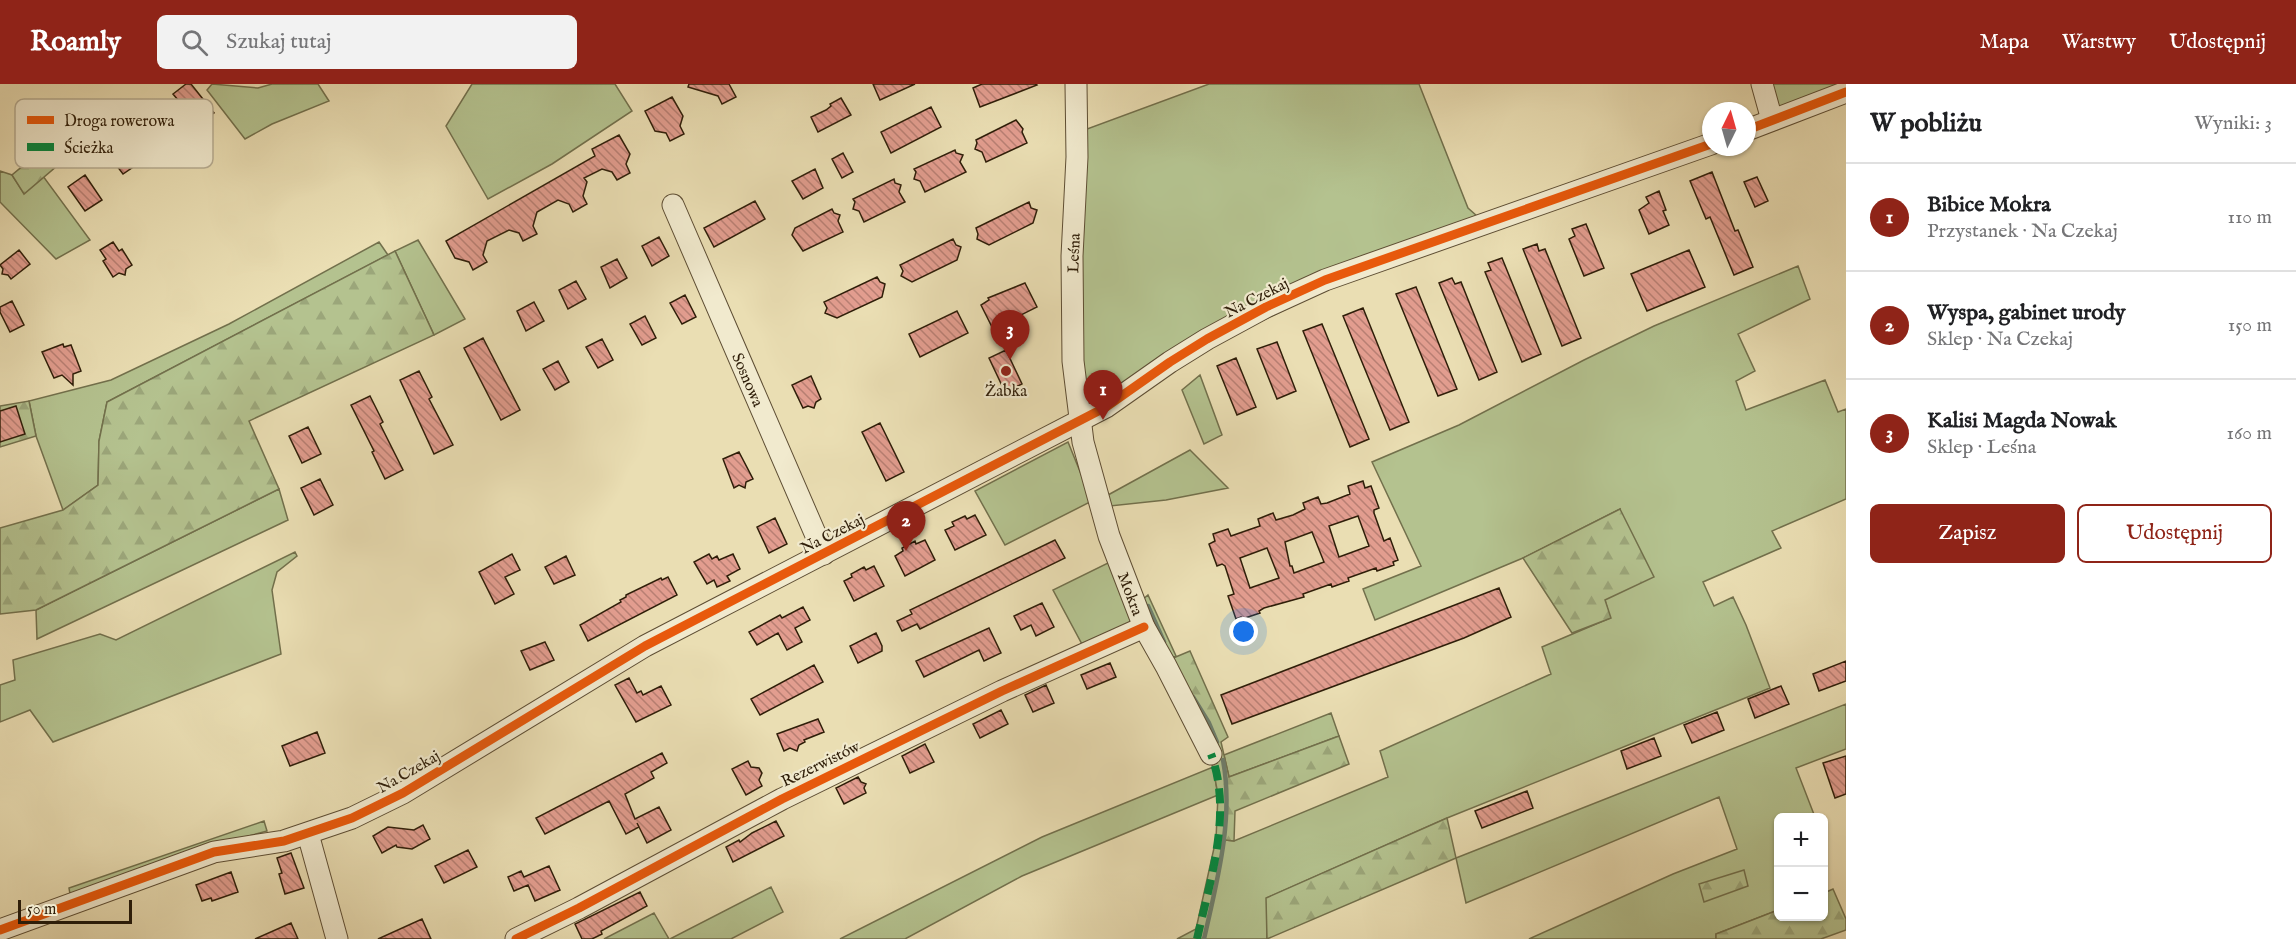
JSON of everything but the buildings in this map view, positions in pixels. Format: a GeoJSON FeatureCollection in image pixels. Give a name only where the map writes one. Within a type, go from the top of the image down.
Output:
{"type":"FeatureCollection","features":[{"type":"Feature","properties":{"kind":"street","name":"Leśna"},"geometry":{"type":"LineString","coordinates":[[1076,84],[1077,157],[1071,256],[1073,362],[1079,421]]}},
{"type":"Feature","properties":{"kind":"street"},"geometry":{"type":"LineString","coordinates":[[1762,84],[1772,120]]}},
{"type":"Feature","properties":{"kind":"street"},"geometry":{"type":"LineString","coordinates":[[1756,126],[1846,92]]}},
{"type":"Feature","properties":{"kind":"street","name":"Na Czekaj"},"geometry":{"type":"LineString","coordinates":[[0,930],[214,852],[284,841],[352,819],[403,793],[645,646],[1106,407],[1170,362],[1266,307],[1325,280],[1702,147]]}},
{"type":"Feature","properties":{"kind":"street","name":"Sosnowa"},"geometry":{"type":"LineString","coordinates":[[674,205],[824,554]]}},
{"type":"Feature","properties":{"kind":"street","name":"Mokra"},"geometry":{"type":"LineString","coordinates":[[1079,421],[1109,536],[1144,627],[1211,754]]}},
{"type":"Feature","properties":{"kind":"street","name":"Rezerwistów"},"geometry":{"type":"LineString","coordinates":[[516,939],[792,794],[1002,691],[1124,638],[1144,627]]}},
{"type":"Feature","properties":{"kind":"street"},"geometry":{"type":"LineString","coordinates":[[308,834],[337,939]]}},
{"type":"Feature","properties":{"kind":"green space"},"geometry":{"type":"Polygon","coordinates":[[[212,84],[258,88],[272,84],[318,84],[329,101],[272,124],[245,139],[207,90],[212,84]]]}},
{"type":"Feature","properties":{"kind":"green space"},"geometry":{"type":"Polygon","coordinates":[[[472,84],[615,84],[632,111],[552,164],[488,199],[446,126],[472,84]]]}},
{"type":"Feature","properties":{"kind":"green space"},"geometry":{"type":"Polygon","coordinates":[[[1209,84],[1419,84],[1468,208],[1477,216],[1093,403],[1088,401],[1082,391],[1080,250],[1087,129],[1209,84]]]}},
{"type":"Feature","properties":{"kind":"green space"},"geometry":{"type":"Polygon","coordinates":[[[1767,84],[1836,84],[1838,89],[1775,112],[1767,84]]]}},
{"type":"Feature","properties":{"kind":"green space"},"geometry":{"type":"Polygon","coordinates":[[[20,168],[55,168],[24,194],[12,175],[20,168]]]}},
{"type":"Feature","properties":{"kind":"green space"},"geometry":{"type":"Polygon","coordinates":[[[0,171],[12,175],[24,193],[43,176],[90,240],[56,259],[0,202],[0,171]]]}},
{"type":"Feature","properties":{"kind":"green space"},"geometry":{"type":"Polygon","coordinates":[[[418,240],[465,319],[434,335],[395,251],[418,240]]]}},
{"type":"Feature","properties":{"kind":"green space"},"geometry":{"type":"Polygon","coordinates":[[[379,242],[388,255],[107,402],[99,441],[98,485],[63,510],[36,436],[29,401],[111,380],[229,324],[379,242]]]}},
{"type":"Feature","properties":{"kind":"green space"},"geometry":{"type":"Polygon","coordinates":[[[395,251],[434,335],[249,421],[279,489],[36,610],[0,614],[0,528],[63,510],[98,485],[99,441],[107,402],[395,251]]]}},
{"type":"Feature","properties":{"kind":"green space"},"geometry":{"type":"Polygon","coordinates":[[[1798,266],[1810,299],[1738,334],[1755,371],[1736,381],[1746,410],[1825,380],[1838,412],[1846,409],[1846,499],[1772,531],[1781,548],[1703,582],[1714,606],[1733,597],[1770,688],[1447,818],[1267,898],[1267,939],[1177,939],[1196,929],[1216,839],[1234,841],[1388,777],[1380,751],[1551,674],[1542,647],[1610,618],[1605,600],[1620,509],[1523,558],[1375,620],[1363,589],[1421,566],[1372,462],[1459,425],[1654,326],[1798,266]]]}},
{"type":"Feature","properties":{"kind":"green space"},"geometry":{"type":"Polygon","coordinates":[[[1200,375],[1222,435],[1204,444],[1182,390],[1200,375]]]}},
{"type":"Feature","properties":{"kind":"green space"},"geometry":{"type":"Polygon","coordinates":[[[29,401],[36,436],[0,447],[0,406],[29,401]]]}},
{"type":"Feature","properties":{"kind":"green space"},"geometry":{"type":"Polygon","coordinates":[[[1068,442],[1092,501],[1005,545],[975,491],[1068,442]]]}},
{"type":"Feature","properties":{"kind":"green space"},"geometry":{"type":"Polygon","coordinates":[[[1190,450],[1228,488],[1166,500],[1110,506],[1108,495],[1190,450]]]}},
{"type":"Feature","properties":{"kind":"green space"},"geometry":{"type":"Polygon","coordinates":[[[279,489],[288,520],[37,639],[36,610],[279,489]]]}},
{"type":"Feature","properties":{"kind":"green space"},"geometry":{"type":"Polygon","coordinates":[[[1620,509],[1654,577],[1605,600],[1611,618],[1572,633],[1523,558],[1620,509]]]}},
{"type":"Feature","properties":{"kind":"green space"},"geometry":{"type":"Polygon","coordinates":[[[295,552],[297,556],[277,572],[272,590],[281,654],[53,742],[30,710],[0,722],[0,685],[15,680],[13,660],[100,634],[116,640],[295,552]]]}},
{"type":"Feature","properties":{"kind":"green space"},"geometry":{"type":"Polygon","coordinates":[[[1112,561],[1135,623],[1083,646],[1053,590],[1112,561]]]}},
{"type":"Feature","properties":{"kind":"green space"},"geometry":{"type":"Polygon","coordinates":[[[1148,595],[1176,656],[1168,660],[1141,601],[1148,595]]]}},
{"type":"Feature","properties":{"kind":"green space"},"geometry":{"type":"Polygon","coordinates":[[[1190,651],[1228,737],[1221,742],[1229,777],[1339,736],[1349,764],[1235,811],[1234,841],[1216,839],[1218,795],[1213,767],[1159,664],[1190,651]]]}},
{"type":"Feature","properties":{"kind":"green space"},"geometry":{"type":"Polygon","coordinates":[[[1846,704],[1846,749],[1796,768],[1813,813],[1774,813],[1774,912],[1716,934],[1716,939],[1529,939],[1673,874],[1737,849],[1719,797],[1466,903],[1456,858],[1846,704]]]}},
{"type":"Feature","properties":{"kind":"green space"},"geometry":{"type":"Polygon","coordinates":[[[1331,713],[1339,736],[1229,777],[1224,755],[1331,713]]]}},
{"type":"Feature","properties":{"kind":"green space"},"geometry":{"type":"Polygon","coordinates":[[[1213,767],[1218,795],[1022,876],[905,939],[840,939],[1042,837],[1213,767]]]}},
{"type":"Feature","properties":{"kind":"green space"},"geometry":{"type":"Polygon","coordinates":[[[1447,818],[1456,858],[1267,939],[1266,898],[1447,818]]]}},
{"type":"Feature","properties":{"kind":"green space"},"geometry":{"type":"Polygon","coordinates":[[[264,821],[267,831],[209,847],[70,894],[69,888],[264,821]]]}},
{"type":"Feature","properties":{"kind":"green space"},"geometry":{"type":"Polygon","coordinates":[[[1744,870],[1748,886],[1704,902],[1699,884],[1744,870]]]}},
{"type":"Feature","properties":{"kind":"green space"},"geometry":{"type":"Polygon","coordinates":[[[771,887],[783,912],[731,939],[670,939],[771,887]]]}},
{"type":"Feature","properties":{"kind":"green space"},"geometry":{"type":"Polygon","coordinates":[[[1833,889],[1846,919],[1846,930],[1821,939],[1716,939],[1716,934],[1774,912],[1774,921],[1828,921],[1828,891],[1833,889]]]}},
{"type":"Feature","properties":{"kind":"green space"},"geometry":{"type":"Polygon","coordinates":[[[654,913],[669,939],[604,939],[654,913]]]}},
{"type":"Feature","properties":{"kind":"waterway"},"geometry":{"type":"LineString","coordinates":[[1148,606],[1164,642]]}},
{"type":"Feature","properties":{"kind":"waterway"},"geometry":{"type":"LineString","coordinates":[[1193,697],[1209,723],[1217,742]]}},
{"type":"Feature","properties":{"kind":"waterway"},"geometry":{"type":"LineString","coordinates":[[1204,939],[1219,872],[1225,827],[1226,782],[1223,760]]}},
{"type":"Feature","properties":{"kind":"marked path"},"geometry":{"type":"LineString","coordinates":[[1197,939],[1213,870],[1220,823],[1217,776],[1211,754]]}},
{"type":"Feature","properties":{"kind":"cycle path"},"geometry":{"type":"LineString","coordinates":[[1756,127],[1846,92]]}},
{"type":"Feature","properties":{"kind":"cycle path"},"geometry":{"type":"LineString","coordinates":[[0,930],[214,852],[284,841],[352,818],[403,793],[645,646],[1106,407],[1170,362],[1266,307],[1325,280],[1702,147]]}},
{"type":"Feature","properties":{"kind":"cycle path"},"geometry":{"type":"LineString","coordinates":[[516,939],[579,908],[782,799],[1002,691],[1144,627]]}},
{"type":"Feature","properties":{"kind":"place","name":"Kalisi Magda Nowak"},"geometry":{"type":"Point","coordinates":[1010,360]}},
{"type":"Feature","properties":{"kind":"place","name":"Żabka"},"geometry":{"type":"Point","coordinates":[1006,371]}},
{"type":"Feature","properties":{"kind":"place","name":"Bibice Mokra"},"geometry":{"type":"Point","coordinates":[1103,420]}},
{"type":"Feature","properties":{"kind":"place","name":"Wyspa, gabinet urody"},"geometry":{"type":"Point","coordinates":[906,551]}}]}
